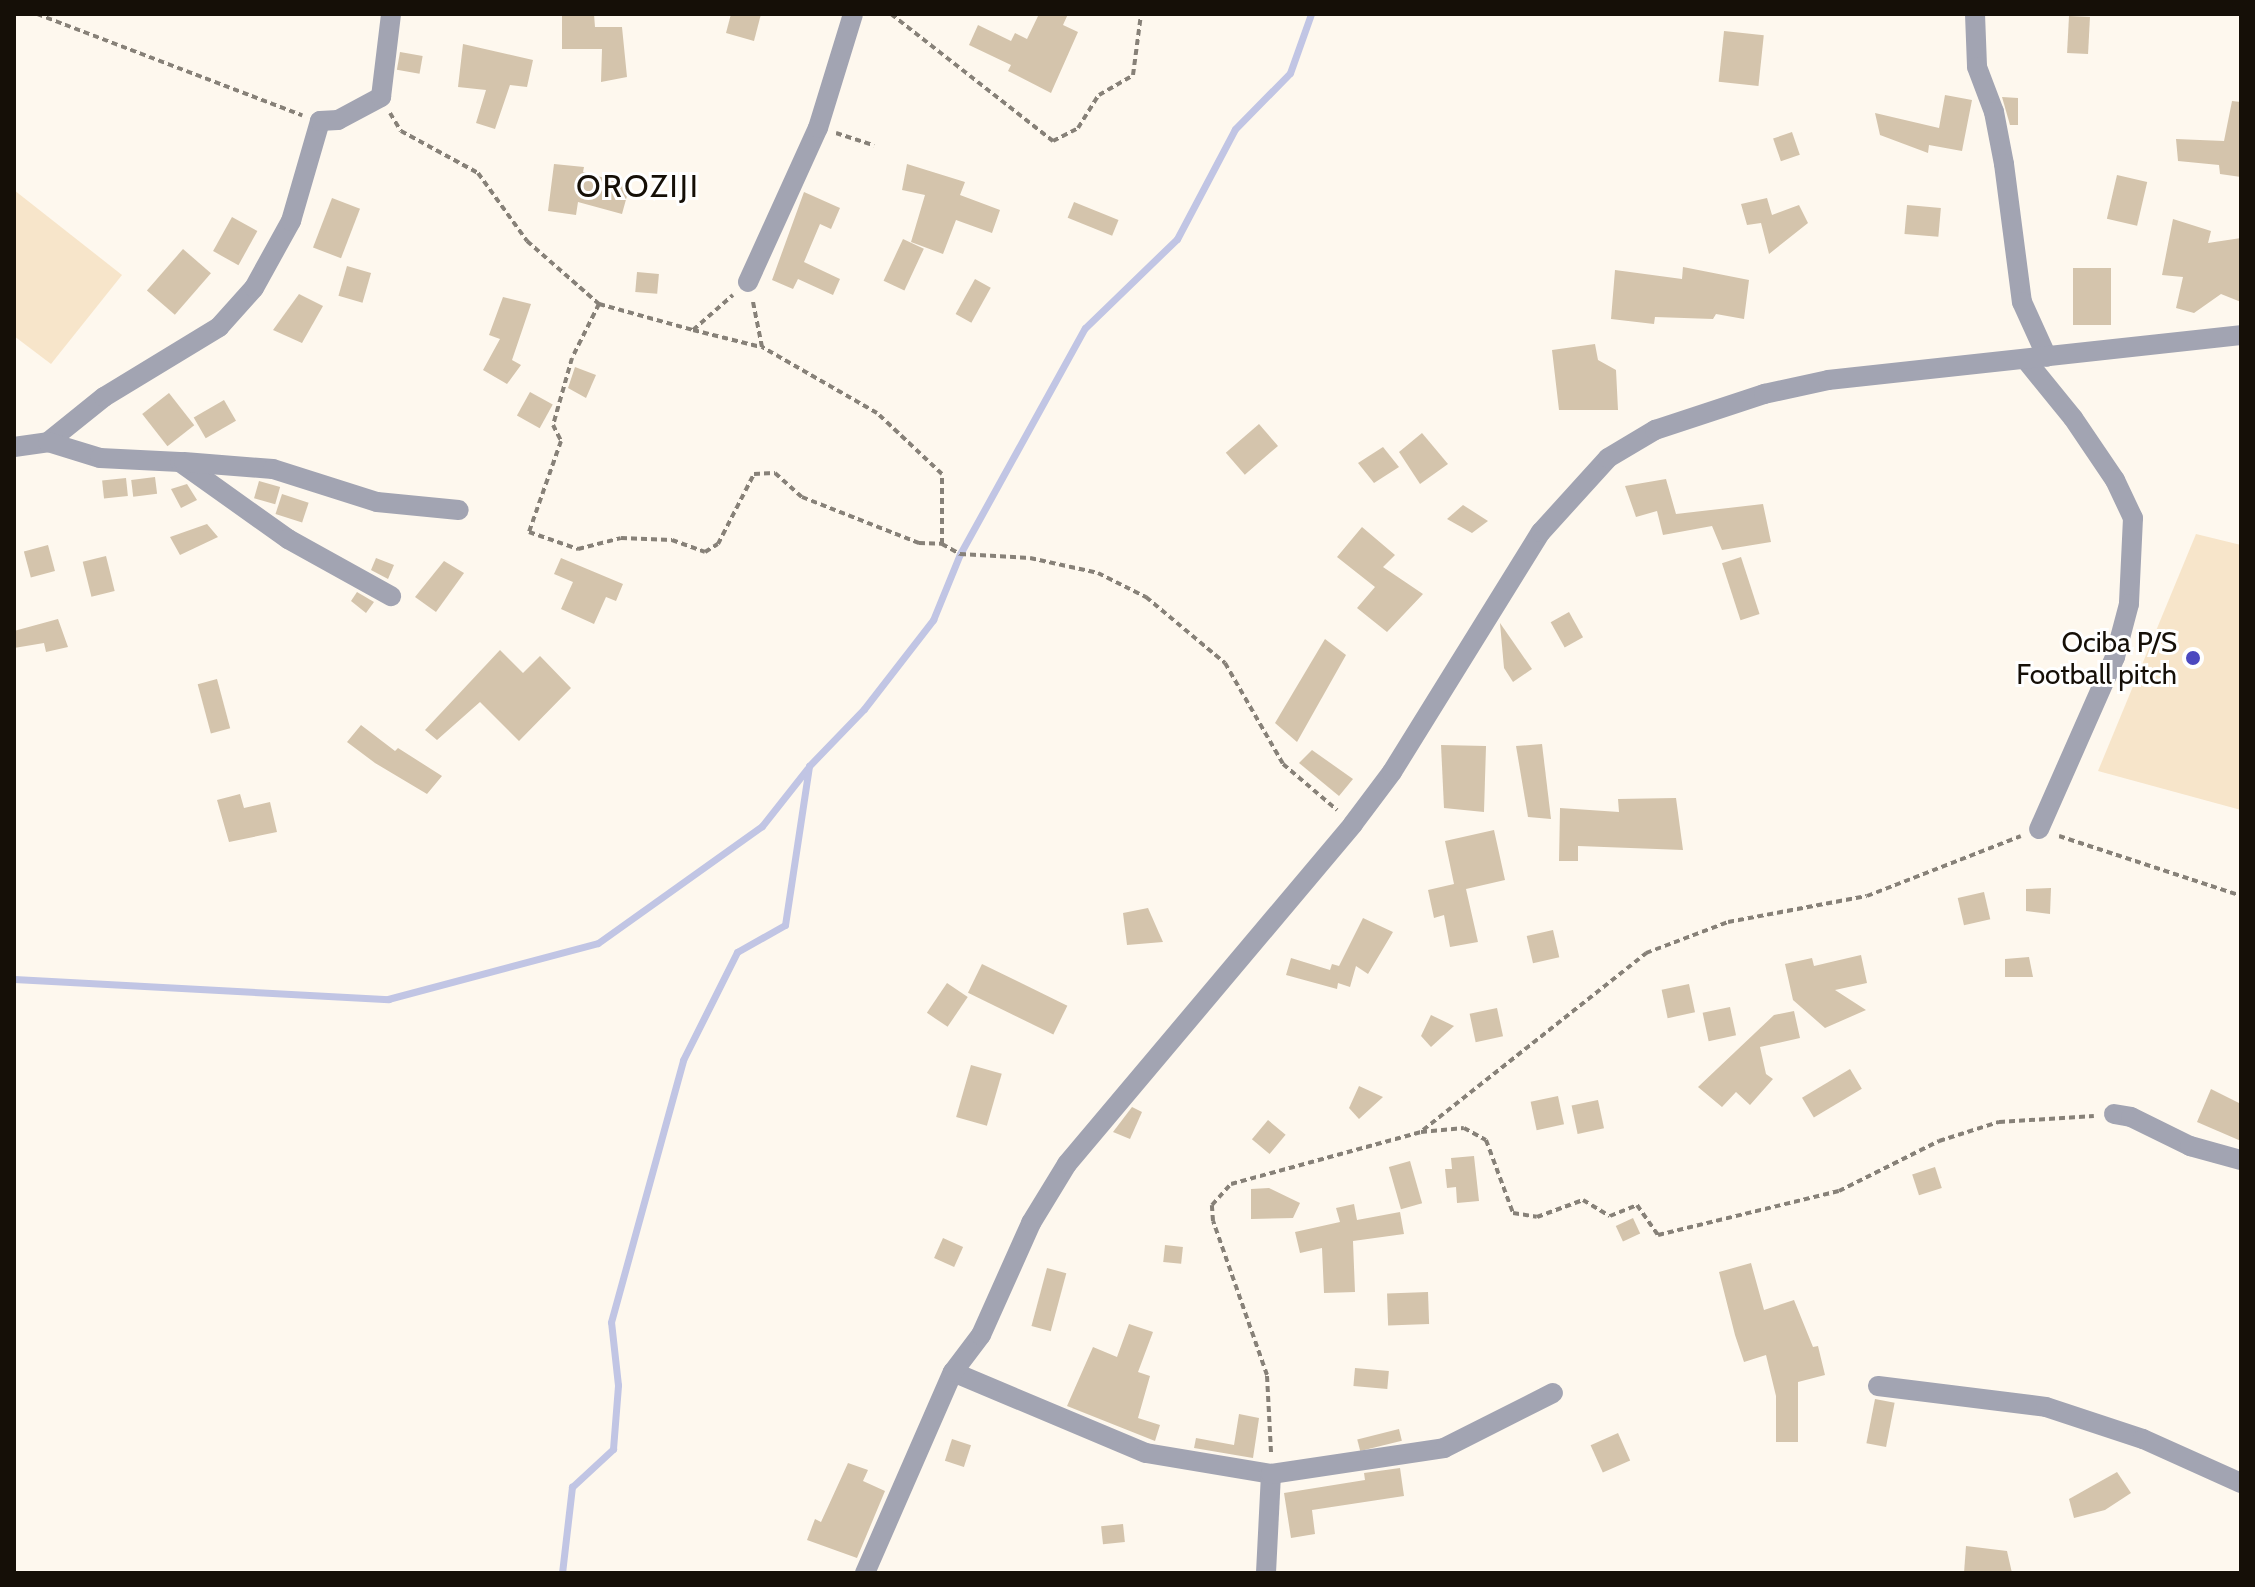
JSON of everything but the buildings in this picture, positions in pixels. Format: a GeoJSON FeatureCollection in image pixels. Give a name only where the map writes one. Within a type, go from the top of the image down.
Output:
{"type":"FeatureCollection","features":[{"type":"Feature","properties":{"kind":"street"},"geometry":{"type":"LineString","coordinates":[[48,442],[104,397],[195,343],[235,312],[277,252],[291,221],[320,121],[338,120],[381,97],[391,14]]}},
{"type":"Feature","properties":{"kind":"street"},"geometry":{"type":"LineString","coordinates":[[748,282],[818,128],[853,14]]}},
{"type":"Feature","properties":{"kind":"street"},"geometry":{"type":"LineString","coordinates":[[1975,14],[1977,67],[1994,112],[2017,237],[2022,302],[2047,357]]}},
{"type":"Feature","properties":{"kind":"street"},"geometry":{"type":"LineString","coordinates":[[865,1573],[953,1372],[981,1335],[1031,1223],[1067,1164],[1353,824],[1392,772],[1541,532],[1563,502],[1608,458],[1655,430],[1764,394],[1828,380],[2241,335]]}},
{"type":"Feature","properties":{"kind":"street"},"geometry":{"type":"LineString","coordinates":[[2025,359],[2073,418],[2133,518],[2129,604],[2115,657],[2039,829]]}},
{"type":"Feature","properties":{"kind":"street"},"geometry":{"type":"LineString","coordinates":[[14,447],[48,442],[100,458],[273,469],[377,502],[459,510]]}},
{"type":"Feature","properties":{"kind":"street"},"geometry":{"type":"LineString","coordinates":[[180,462],[288,539],[391,596]]}},
{"type":"Feature","properties":{"kind":"street"},"geometry":{"type":"LineString","coordinates":[[2114,1114],[2131,1117],[2190,1146],[2241,1160]]}},
{"type":"Feature","properties":{"kind":"street"},"geometry":{"type":"LineString","coordinates":[[953,1372],[1146,1453],[1271,1474],[1444,1448],[1553,1393]]}},
{"type":"Feature","properties":{"kind":"street"},"geometry":{"type":"LineString","coordinates":[[1878,1386],[2046,1407],[2143,1439],[2241,1483]]}},
{"type":"Feature","properties":{"kind":"street"},"geometry":{"type":"LineString","coordinates":[[1266,1573],[1271,1474]]}},
{"type":"Feature","properties":{"kind":"path"},"geometry":{"type":"LineString","coordinates":[[37,14],[194,78],[320,121]]}},
{"type":"Feature","properties":{"kind":"path"},"geometry":{"type":"LineString","coordinates":[[891,14],[1053,141],[1078,128],[1099,95],[1133,75],[1141,14]]}},
{"type":"Feature","properties":{"kind":"path"},"geometry":{"type":"LineString","coordinates":[[381,97],[401,131],[478,173],[527,241],[599,304],[762,347],[877,413],[942,474],[942,544]]}},
{"type":"Feature","properties":{"kind":"path"},"geometry":{"type":"LineString","coordinates":[[818,128],[874,145]]}},
{"type":"Feature","properties":{"kind":"path"},"geometry":{"type":"LineString","coordinates":[[693,330],[748,282],[762,347]]}},
{"type":"Feature","properties":{"kind":"path"},"geometry":{"type":"LineString","coordinates":[[599,304],[572,358],[553,425],[561,441],[529,532],[578,549],[621,538],[672,540],[705,552],[718,544],[754,474],[775,473],[802,497],[919,543],[942,544],[960,554],[1030,558],[1098,573],[1146,597],[1225,663],[1283,764],[1353,824]]}},
{"type":"Feature","properties":{"kind":"path"},"geometry":{"type":"LineString","coordinates":[[1421,1132],[1646,953],[1728,922],[1867,896],[2039,829],[2241,896]]}},
{"type":"Feature","properties":{"kind":"path"},"geometry":{"type":"LineString","coordinates":[[1271,1474],[1267,1375],[1216,1232],[1212,1205],[1231,1184],[1421,1132],[1464,1128],[1486,1140],[1513,1213],[1537,1217],[1583,1200],[1610,1216],[1637,1205],[1658,1235],[1839,1191],[1939,1141],[1999,1122],[2114,1114]]}},
{"type":"Feature","properties":{"kind":"shaded area"},"geometry":{"type":"Polygon","coordinates":[[[14,190],[122,275],[51,364],[14,336],[14,190]]]}},
{"type":"Feature","properties":{"kind":"shaded area","name":"Ociba P/S Football pitch"},"geometry":{"type":"Polygon","coordinates":[[[2196,534],[2241,545],[2241,810],[2098,771],[2196,534]]]}},
{"type":"Feature","properties":{"kind":"waterway"},"geometry":{"type":"LineString","coordinates":[[562,1573],[572,1487],[613,1449],[618,1385],[611,1322],[683,1060],[737,952],[785,925],[809,766],[864,709],[933,620],[960,554],[1085,328],[1177,239],[1235,129],[1290,73],[1311,14]]}},
{"type":"Feature","properties":{"kind":"waterway"},"geometry":{"type":"LineString","coordinates":[[14,979],[388,999],[598,943],[762,826],[807,769]]}},
{"type":"Feature","properties":{"kind":"place","name":"Ociba P/S Football pitch"},"geometry":{"type":"Point","coordinates":[2193,658]}},
{"type":"Feature","properties":{"kind":"district","name":"OROZIJI"},"geometry":{"type":"Point","coordinates":[638,186]}}]}
